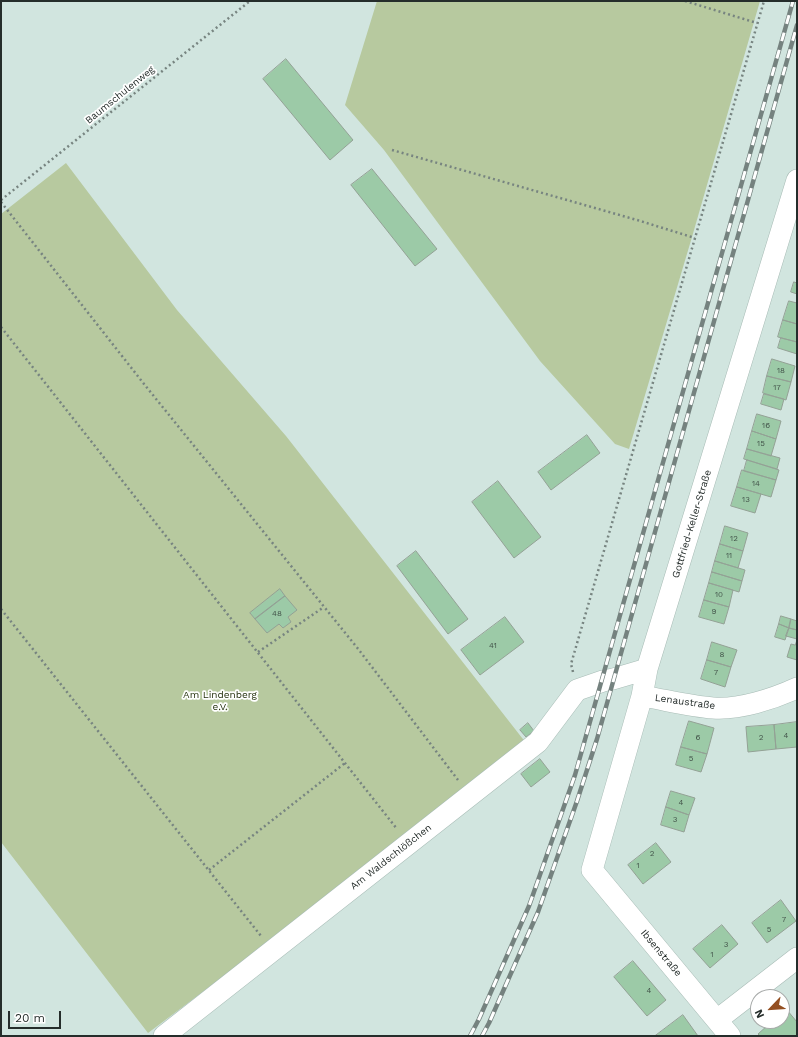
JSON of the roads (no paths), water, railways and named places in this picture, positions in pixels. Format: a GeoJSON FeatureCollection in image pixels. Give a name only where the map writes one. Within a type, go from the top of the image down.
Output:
{"type":"FeatureCollection","features":[{"type":"Feature","properties":{"kind":"street","name":"Gottfried-Keller-Straße"},"geometry":{"type":"LineString","coordinates":[[592,870],[642,696],[647,669],[797,180]]}},
{"type":"Feature","properties":{"kind":"street","name":"Am Waldschlößchen"},"geometry":{"type":"LineString","coordinates":[[164,1036],[538,742],[577,690],[603,680],[613,680],[647,669]]}},
{"type":"Feature","properties":{"kind":"street","name":"Lenaustraße"},"geometry":{"type":"LineString","coordinates":[[642,696],[713,708],[752,703],[785,694],[797,688]]}},
{"type":"Feature","properties":{"kind":"street","name":"Ibsenstraße"},"geometry":{"type":"LineString","coordinates":[[592,870],[730,1036]]}},
{"type":"Feature","properties":{"kind":"street"},"geometry":{"type":"LineString","coordinates":[[717,1020],[797,958]]}},
{"type":"Feature","properties":{"kind":"railway"},"geometry":{"type":"LineString","coordinates":[[470,1036],[529,906],[575,775],[793,1]]}},
{"type":"Feature","properties":{"kind":"railway"},"geometry":{"type":"LineString","coordinates":[[482,1036],[538,912],[597,739],[797,25]]}},
{"type":"Feature","properties":{"kind":"park label","name":"Am Lindenberg e.V."},"geometry":{"type":"Point","coordinates":[220,700]}}]}
